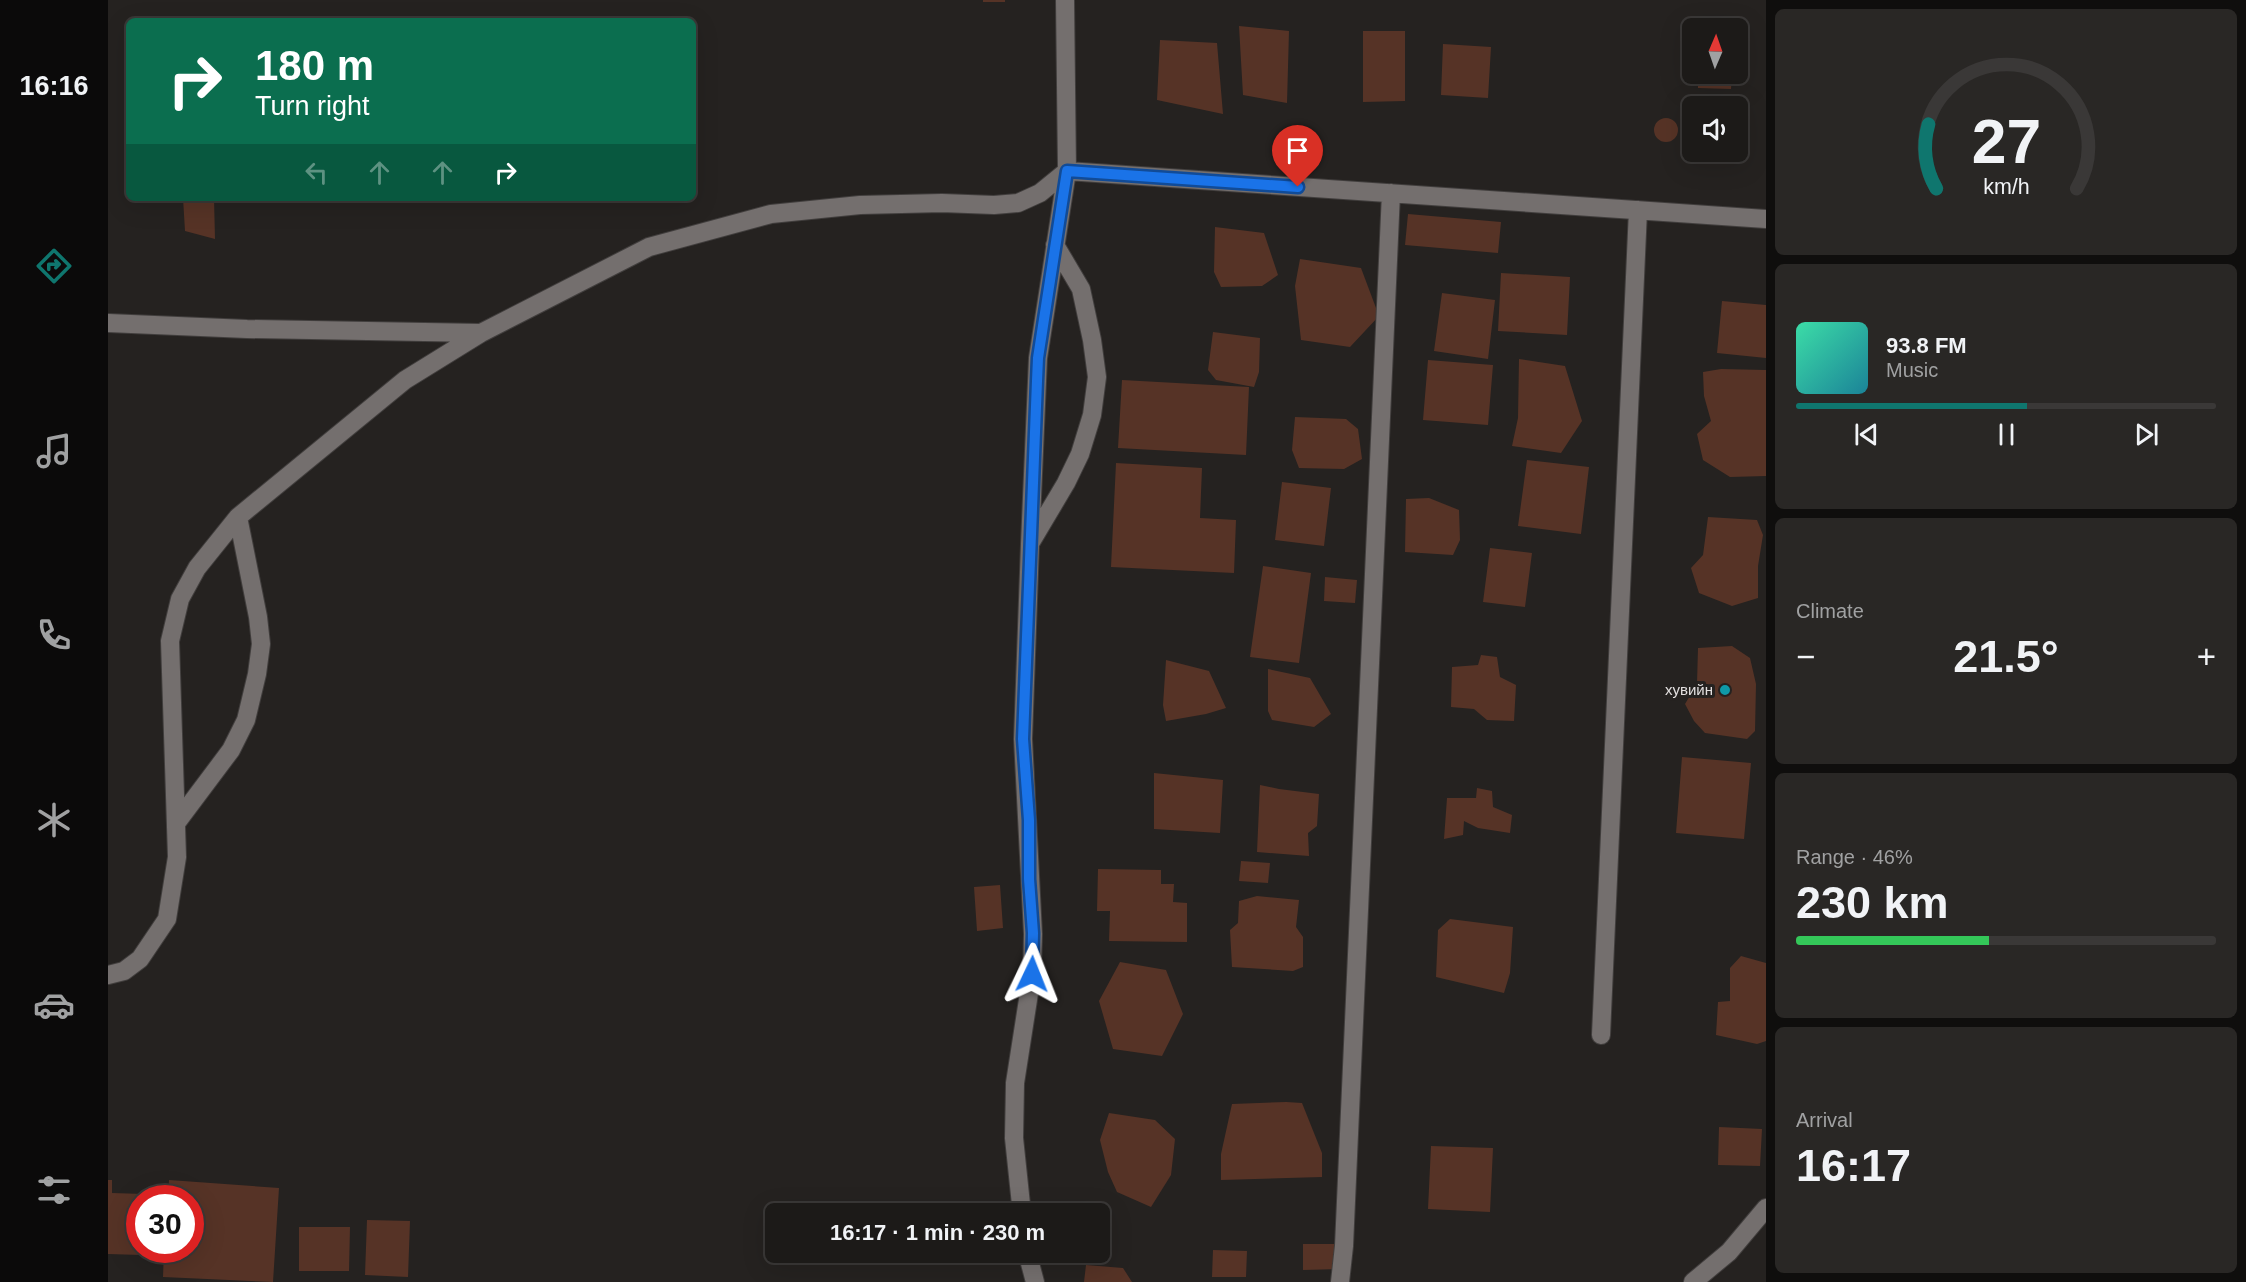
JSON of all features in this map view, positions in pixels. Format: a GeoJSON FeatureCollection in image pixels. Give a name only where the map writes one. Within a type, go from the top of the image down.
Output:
{"type":"FeatureCollection","features":[{"type":"Feature","properties":{"kind":"street"},"geometry":{"type":"LineString","coordinates":[[1021,1203],[1014,1138],[1015,1083],[1032,974],[1033,933],[1029,879],[1029,820],[1023,739],[1030,544],[1038,358],[1067,171],[1065,0]]}},
{"type":"Feature","properties":{"kind":"street"},"geometry":{"type":"LineString","coordinates":[[108,975],[124,971],[140,959],[167,919],[177,857],[170,641],[180,599],[197,568],[238,517],[405,380],[481,333],[649,247],[771,214],[860,205],[942,203],[994,205],[1018,202],[1040,193],[1067,171],[1766,219]]}},
{"type":"Feature","properties":{"kind":"street"},"geometry":{"type":"LineString","coordinates":[[1340,1282],[1344,1246],[1391,193]]}},
{"type":"Feature","properties":{"kind":"street"},"geometry":{"type":"LineString","coordinates":[[1601,1035],[1638,210]]}},
{"type":"Feature","properties":{"kind":"street"},"geometry":{"type":"LineString","coordinates":[[1030,544],[1066,483],[1080,454],[1092,415],[1097,377],[1081,289],[1055,245]]}},
{"type":"Feature","properties":{"kind":"street"},"geometry":{"type":"LineString","coordinates":[[108,323],[247,329],[481,333]]}},
{"type":"Feature","properties":{"kind":"street"},"geometry":{"type":"LineString","coordinates":[[177,822],[231,750],[246,720],[257,674],[261,644],[258,617],[238,517]]}},
{"type":"Feature","properties":{"kind":"street"},"geometry":{"type":"LineString","coordinates":[[1693,1282],[1729,1252],[1766,1208]]}},
{"type":"Feature","properties":{"kind":"street"},"geometry":{"type":"LineString","coordinates":[[1030,1263],[1035,1282]]}},
{"type":"Feature","properties":{"kind":"building"},"geometry":{"type":"Polygon","coordinates":[[[983,0],[1005,0],[1005,2],[983,2],[983,0]]]}},
{"type":"Feature","properties":{"kind":"building"},"geometry":{"type":"Polygon","coordinates":[[[1239,26],[1289,31],[1287,103],[1243,95],[1239,26]]]}},
{"type":"Feature","properties":{"kind":"building"},"geometry":{"type":"Polygon","coordinates":[[[1363,31],[1405,31],[1405,101],[1363,102],[1363,31]]]}},
{"type":"Feature","properties":{"kind":"building"},"geometry":{"type":"Polygon","coordinates":[[[1160,40],[1217,43],[1223,114],[1157,100],[1160,40]]]}},
{"type":"Feature","properties":{"kind":"building"},"geometry":{"type":"Polygon","coordinates":[[[1443,44],[1491,47],[1488,98],[1441,95],[1443,44]]]}},
{"type":"Feature","properties":{"kind":"building"},"geometry":{"type":"Polygon","coordinates":[[[1698,84],[1731,84],[1731,89],[1698,88],[1698,84]]]}},
{"type":"Feature","properties":{"kind":"building"},"geometry":{"type":"Polygon","coordinates":[[[1666,118],[1675,121],[1678,130],[1675,139],[1666,142],[1657,139],[1654,130],[1657,121],[1666,118]]]}},
{"type":"Feature","properties":{"kind":"building"},"geometry":{"type":"Polygon","coordinates":[[[183,201],[214,201],[215,239],[185,231],[183,201]]]}},
{"type":"Feature","properties":{"kind":"building"},"geometry":{"type":"Polygon","coordinates":[[[1408,214],[1501,222],[1498,253],[1405,245],[1408,214]]]}},
{"type":"Feature","properties":{"kind":"building"},"geometry":{"type":"Polygon","coordinates":[[[1215,227],[1264,233],[1278,275],[1262,286],[1221,287],[1214,272],[1215,227]]]}},
{"type":"Feature","properties":{"kind":"building"},"geometry":{"type":"Polygon","coordinates":[[[1300,259],[1361,268],[1379,316],[1350,347],[1301,340],[1295,286],[1300,259]]]}},
{"type":"Feature","properties":{"kind":"building"},"geometry":{"type":"Polygon","coordinates":[[[1501,273],[1570,277],[1567,335],[1498,331],[1501,273]]]}},
{"type":"Feature","properties":{"kind":"building"},"geometry":{"type":"Polygon","coordinates":[[[1442,293],[1495,300],[1488,359],[1434,351],[1442,293]]]}},
{"type":"Feature","properties":{"kind":"building"},"geometry":{"type":"Polygon","coordinates":[[[1722,301],[1766,305],[1766,358],[1717,353],[1722,301]]]}},
{"type":"Feature","properties":{"kind":"building"},"geometry":{"type":"Polygon","coordinates":[[[1213,332],[1260,338],[1259,372],[1254,387],[1216,380],[1208,370],[1213,332]]]}},
{"type":"Feature","properties":{"kind":"building"},"geometry":{"type":"Polygon","coordinates":[[[1519,359],[1565,366],[1582,421],[1561,453],[1512,446],[1518,418],[1519,359]]]}},
{"type":"Feature","properties":{"kind":"building"},"geometry":{"type":"Polygon","coordinates":[[[1428,360],[1493,365],[1488,425],[1423,420],[1428,360]]]}},
{"type":"Feature","properties":{"kind":"building"},"geometry":{"type":"Polygon","coordinates":[[[1721,369],[1766,370],[1766,476],[1730,477],[1703,460],[1697,434],[1711,421],[1704,396],[1703,372],[1721,369]]]}},
{"type":"Feature","properties":{"kind":"building"},"geometry":{"type":"Polygon","coordinates":[[[1122,380],[1249,387],[1246,455],[1118,448],[1122,380]]]}},
{"type":"Feature","properties":{"kind":"building"},"geometry":{"type":"Polygon","coordinates":[[[1295,417],[1346,419],[1358,429],[1362,459],[1344,469],[1299,468],[1292,450],[1295,417]]]}},
{"type":"Feature","properties":{"kind":"building"},"geometry":{"type":"Polygon","coordinates":[[[1527,460],[1589,467],[1581,534],[1518,526],[1527,460]]]}},
{"type":"Feature","properties":{"kind":"building"},"geometry":{"type":"Polygon","coordinates":[[[1116,463],[1202,468],[1200,518],[1236,520],[1234,573],[1111,567],[1116,463]]]}},
{"type":"Feature","properties":{"kind":"building"},"geometry":{"type":"Polygon","coordinates":[[[1282,482],[1331,488],[1324,546],[1275,540],[1282,482]]]}},
{"type":"Feature","properties":{"kind":"building"},"geometry":{"type":"Polygon","coordinates":[[[1429,498],[1459,510],[1460,540],[1453,555],[1405,552],[1406,499],[1429,498]]]}},
{"type":"Feature","properties":{"kind":"building"},"geometry":{"type":"Polygon","coordinates":[[[1708,517],[1757,520],[1763,535],[1758,566],[1758,598],[1732,606],[1699,593],[1691,568],[1703,555],[1708,517]]]}},
{"type":"Feature","properties":{"kind":"building"},"geometry":{"type":"Polygon","coordinates":[[[1490,548],[1532,553],[1525,607],[1483,602],[1490,548]]]}},
{"type":"Feature","properties":{"kind":"building"},"geometry":{"type":"Polygon","coordinates":[[[1263,566],[1311,573],[1299,663],[1250,657],[1263,566]]]}},
{"type":"Feature","properties":{"kind":"building"},"geometry":{"type":"Polygon","coordinates":[[[1325,577],[1357,580],[1355,603],[1324,601],[1325,577]]]}},
{"type":"Feature","properties":{"kind":"building","name":"хувийн"},"geometry":{"type":"Polygon","coordinates":[[[1732,646],[1750,658],[1756,684],[1755,731],[1747,739],[1705,733],[1694,721],[1685,704],[1697,684],[1698,648],[1732,646]]]}},
{"type":"Feature","properties":{"kind":"building"},"geometry":{"type":"Polygon","coordinates":[[[1481,655],[1497,657],[1500,677],[1516,685],[1514,721],[1487,720],[1474,709],[1451,707],[1452,667],[1478,665],[1481,655]]]}},
{"type":"Feature","properties":{"kind":"building"},"geometry":{"type":"Polygon","coordinates":[[[1166,660],[1209,671],[1226,708],[1166,721],[1163,705],[1166,660]]]}},
{"type":"Feature","properties":{"kind":"building"},"geometry":{"type":"Polygon","coordinates":[[[1268,669],[1310,678],[1331,714],[1314,727],[1272,720],[1268,711],[1268,669]]]}},
{"type":"Feature","properties":{"kind":"building"},"geometry":{"type":"Polygon","coordinates":[[[1682,757],[1751,763],[1744,839],[1676,833],[1682,757]]]}},
{"type":"Feature","properties":{"kind":"building"},"geometry":{"type":"Polygon","coordinates":[[[1154,773],[1223,780],[1220,833],[1154,829],[1154,773]]]}},
{"type":"Feature","properties":{"kind":"building"},"geometry":{"type":"Polygon","coordinates":[[[1260,785],[1319,794],[1317,826],[1308,833],[1309,856],[1257,852],[1260,785]]]}},
{"type":"Feature","properties":{"kind":"building"},"geometry":{"type":"Polygon","coordinates":[[[1477,788],[1492,791],[1493,807],[1512,815],[1510,833],[1478,828],[1464,821],[1463,835],[1444,839],[1447,798],[1476,798],[1477,788]]]}},
{"type":"Feature","properties":{"kind":"building"},"geometry":{"type":"Polygon","coordinates":[[[1241,861],[1270,863],[1268,883],[1239,881],[1241,861]]]}},
{"type":"Feature","properties":{"kind":"building"},"geometry":{"type":"Polygon","coordinates":[[[1098,869],[1161,870],[1161,884],[1174,884],[1173,902],[1187,903],[1187,942],[1109,941],[1110,911],[1097,911],[1098,869]]]}},
{"type":"Feature","properties":{"kind":"building"},"geometry":{"type":"Polygon","coordinates":[[[1000,885],[1003,928],[977,931],[974,887],[1000,885]]]}},
{"type":"Feature","properties":{"kind":"building"},"geometry":{"type":"Polygon","coordinates":[[[1257,896],[1299,900],[1296,927],[1303,937],[1303,967],[1293,971],[1232,967],[1230,930],[1238,923],[1239,901],[1257,896]]]}},
{"type":"Feature","properties":{"kind":"building"},"geometry":{"type":"Polygon","coordinates":[[[1450,919],[1513,927],[1510,973],[1504,993],[1436,977],[1438,930],[1450,919]]]}},
{"type":"Feature","properties":{"kind":"building"},"geometry":{"type":"Polygon","coordinates":[[[1741,956],[1766,963],[1766,1041],[1757,1044],[1716,1035],[1718,1002],[1730,1001],[1730,968],[1741,956]]]}},
{"type":"Feature","properties":{"kind":"building"},"geometry":{"type":"Polygon","coordinates":[[[1120,962],[1166,970],[1183,1014],[1162,1056],[1113,1049],[1099,1001],[1120,962]]]}},
{"type":"Feature","properties":{"kind":"building"},"geometry":{"type":"Polygon","coordinates":[[[1302,1103],[1322,1153],[1322,1177],[1221,1180],[1221,1154],[1232,1104],[1302,1103]]]}},
{"type":"Feature","properties":{"kind":"building"},"geometry":{"type":"Polygon","coordinates":[[[1109,1113],[1155,1120],[1175,1139],[1171,1175],[1151,1207],[1117,1192],[1108,1172],[1100,1140],[1109,1113]]]}},
{"type":"Feature","properties":{"kind":"building"},"geometry":{"type":"Polygon","coordinates":[[[1719,1127],[1762,1129],[1760,1166],[1718,1165],[1719,1127]]]}},
{"type":"Feature","properties":{"kind":"building"},"geometry":{"type":"Polygon","coordinates":[[[1431,1146],[1493,1148],[1490,1212],[1428,1209],[1431,1146]]]}},
{"type":"Feature","properties":{"kind":"building"},"geometry":{"type":"Polygon","coordinates":[[[108,1180],[112,1180],[112,1193],[126,1193],[126,1255],[108,1254],[108,1180]]]}},
{"type":"Feature","properties":{"kind":"building"},"geometry":{"type":"Polygon","coordinates":[[[169,1180],[279,1188],[273,1282],[163,1277],[164,1263],[204,1263],[204,1185],[169,1185],[169,1180]]]}},
{"type":"Feature","properties":{"kind":"building"},"geometry":{"type":"Polygon","coordinates":[[[367,1220],[410,1221],[408,1277],[365,1275],[367,1220]]]}},
{"type":"Feature","properties":{"kind":"building"},"geometry":{"type":"Polygon","coordinates":[[[299,1227],[350,1227],[349,1271],[299,1271],[299,1227]]]}},
{"type":"Feature","properties":{"kind":"building"},"geometry":{"type":"Polygon","coordinates":[[[1303,1244],[1341,1244],[1341,1269],[1303,1270],[1303,1244]]]}},
{"type":"Feature","properties":{"kind":"building"},"geometry":{"type":"Polygon","coordinates":[[[1213,1250],[1247,1251],[1246,1277],[1212,1277],[1213,1250]]]}},
{"type":"Feature","properties":{"kind":"building"},"geometry":{"type":"Polygon","coordinates":[[[1086,1265],[1123,1268],[1132,1282],[1084,1282],[1086,1265]]]}},
{"type":"Feature","properties":{"kind":"place","name":"хувийн"},"geometry":{"type":"Point","coordinates":[1725,690]}},
{"type":"Feature","properties":{"kind":"route"},"geometry":{"type":"LineString","coordinates":[[1032,974],[1029,820],[1023,739],[1038,358],[1067,171],[1298,187]]}}]}
